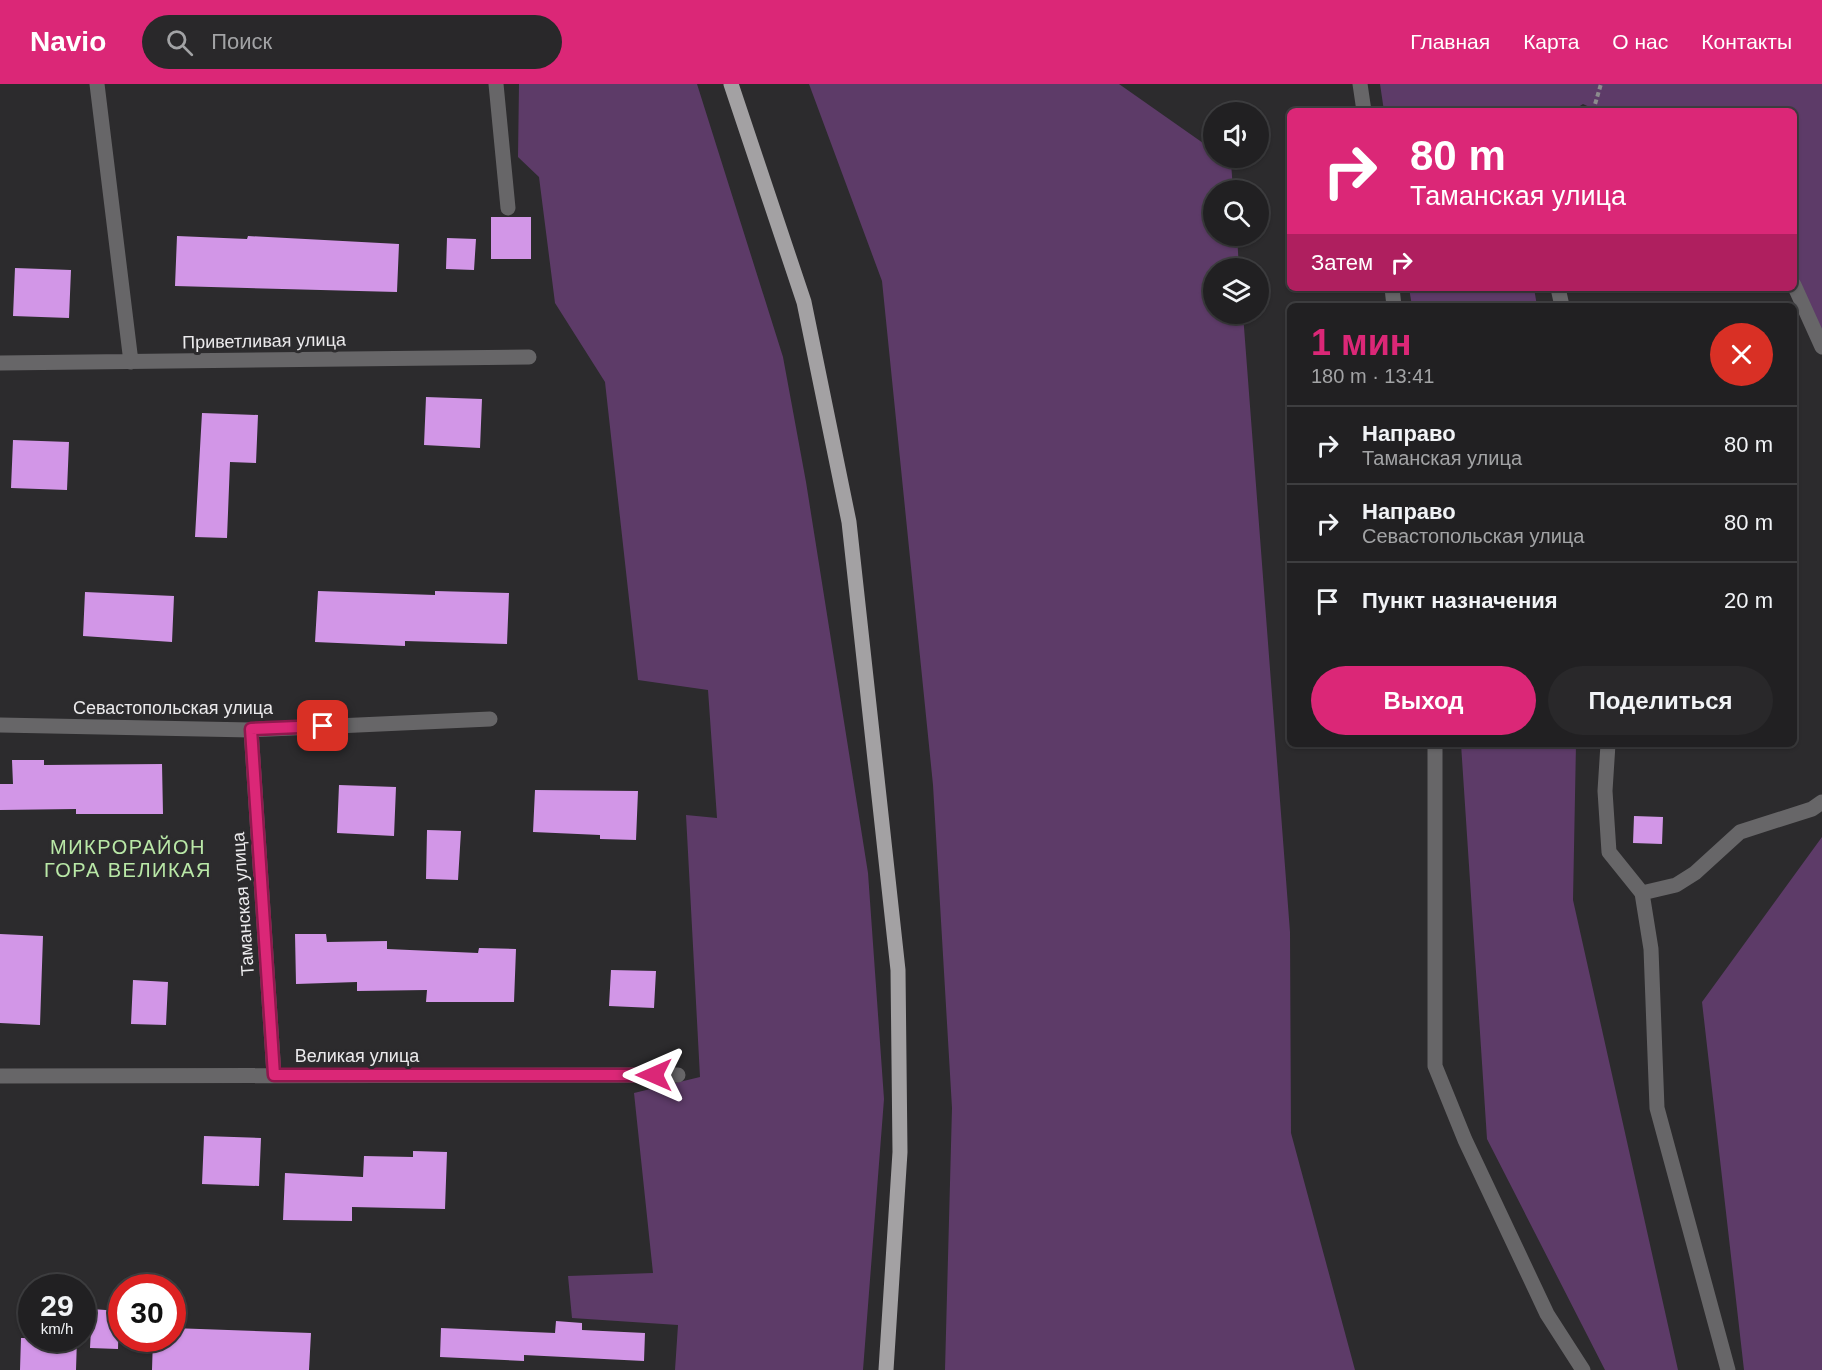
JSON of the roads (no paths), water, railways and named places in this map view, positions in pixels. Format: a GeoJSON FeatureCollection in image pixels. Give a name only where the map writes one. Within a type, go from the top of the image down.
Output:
{"type":"FeatureCollection","features":[{"type":"Feature","properties":{"kind":"main road"},"geometry":{"type":"LineString","coordinates":[[731,84],[804,302],[849,522],[898,970],[900,1152],[886,1370]]}},
{"type":"Feature","properties":{"kind":"street"},"geometry":{"type":"LineString","coordinates":[[97,84],[131,362]]}},
{"type":"Feature","properties":{"kind":"street"},"geometry":{"type":"LineString","coordinates":[[496,84],[508,208]]}},
{"type":"Feature","properties":{"kind":"street"},"geometry":{"type":"LineString","coordinates":[[1359,84],[1363,108]]}},
{"type":"Feature","properties":{"kind":"street"},"geometry":{"type":"LineString","coordinates":[[1797,291],[1822,347]]}},
{"type":"Feature","properties":{"kind":"street","name":"Приветливая улица"},"geometry":{"type":"LineString","coordinates":[[0,363],[529,357]]}},
{"type":"Feature","properties":{"kind":"street","name":"Севастопольская улица"},"geometry":{"type":"LineString","coordinates":[[0,725],[251,729],[490,719]]}},
{"type":"Feature","properties":{"kind":"street","name":"Таманская улица"},"geometry":{"type":"LineString","coordinates":[[251,729],[274,1075]]}},
{"type":"Feature","properties":{"kind":"street"},"geometry":{"type":"LineString","coordinates":[[1435,747],[1435,1066],[1465,1140],[1547,1314],[1582,1370]]}},
{"type":"Feature","properties":{"kind":"street"},"geometry":{"type":"LineString","coordinates":[[1608,747],[1605,791],[1609,852],[1642,892],[1651,949],[1657,1108],[1728,1370]]}},
{"type":"Feature","properties":{"kind":"street"},"geometry":{"type":"LineString","coordinates":[[1642,892],[1676,885],[1740,832],[1812,809],[1822,802]]}},
{"type":"Feature","properties":{"kind":"street","name":"Великая улица"},"geometry":{"type":"LineString","coordinates":[[0,1076],[678,1075]]}},
{"type":"Feature","properties":{"kind":"district","name":"МИКРОРАЙОН ГОРА ВЕЛИКАЯ"},"geometry":{"type":"Point","coordinates":[128,858]}}]}
